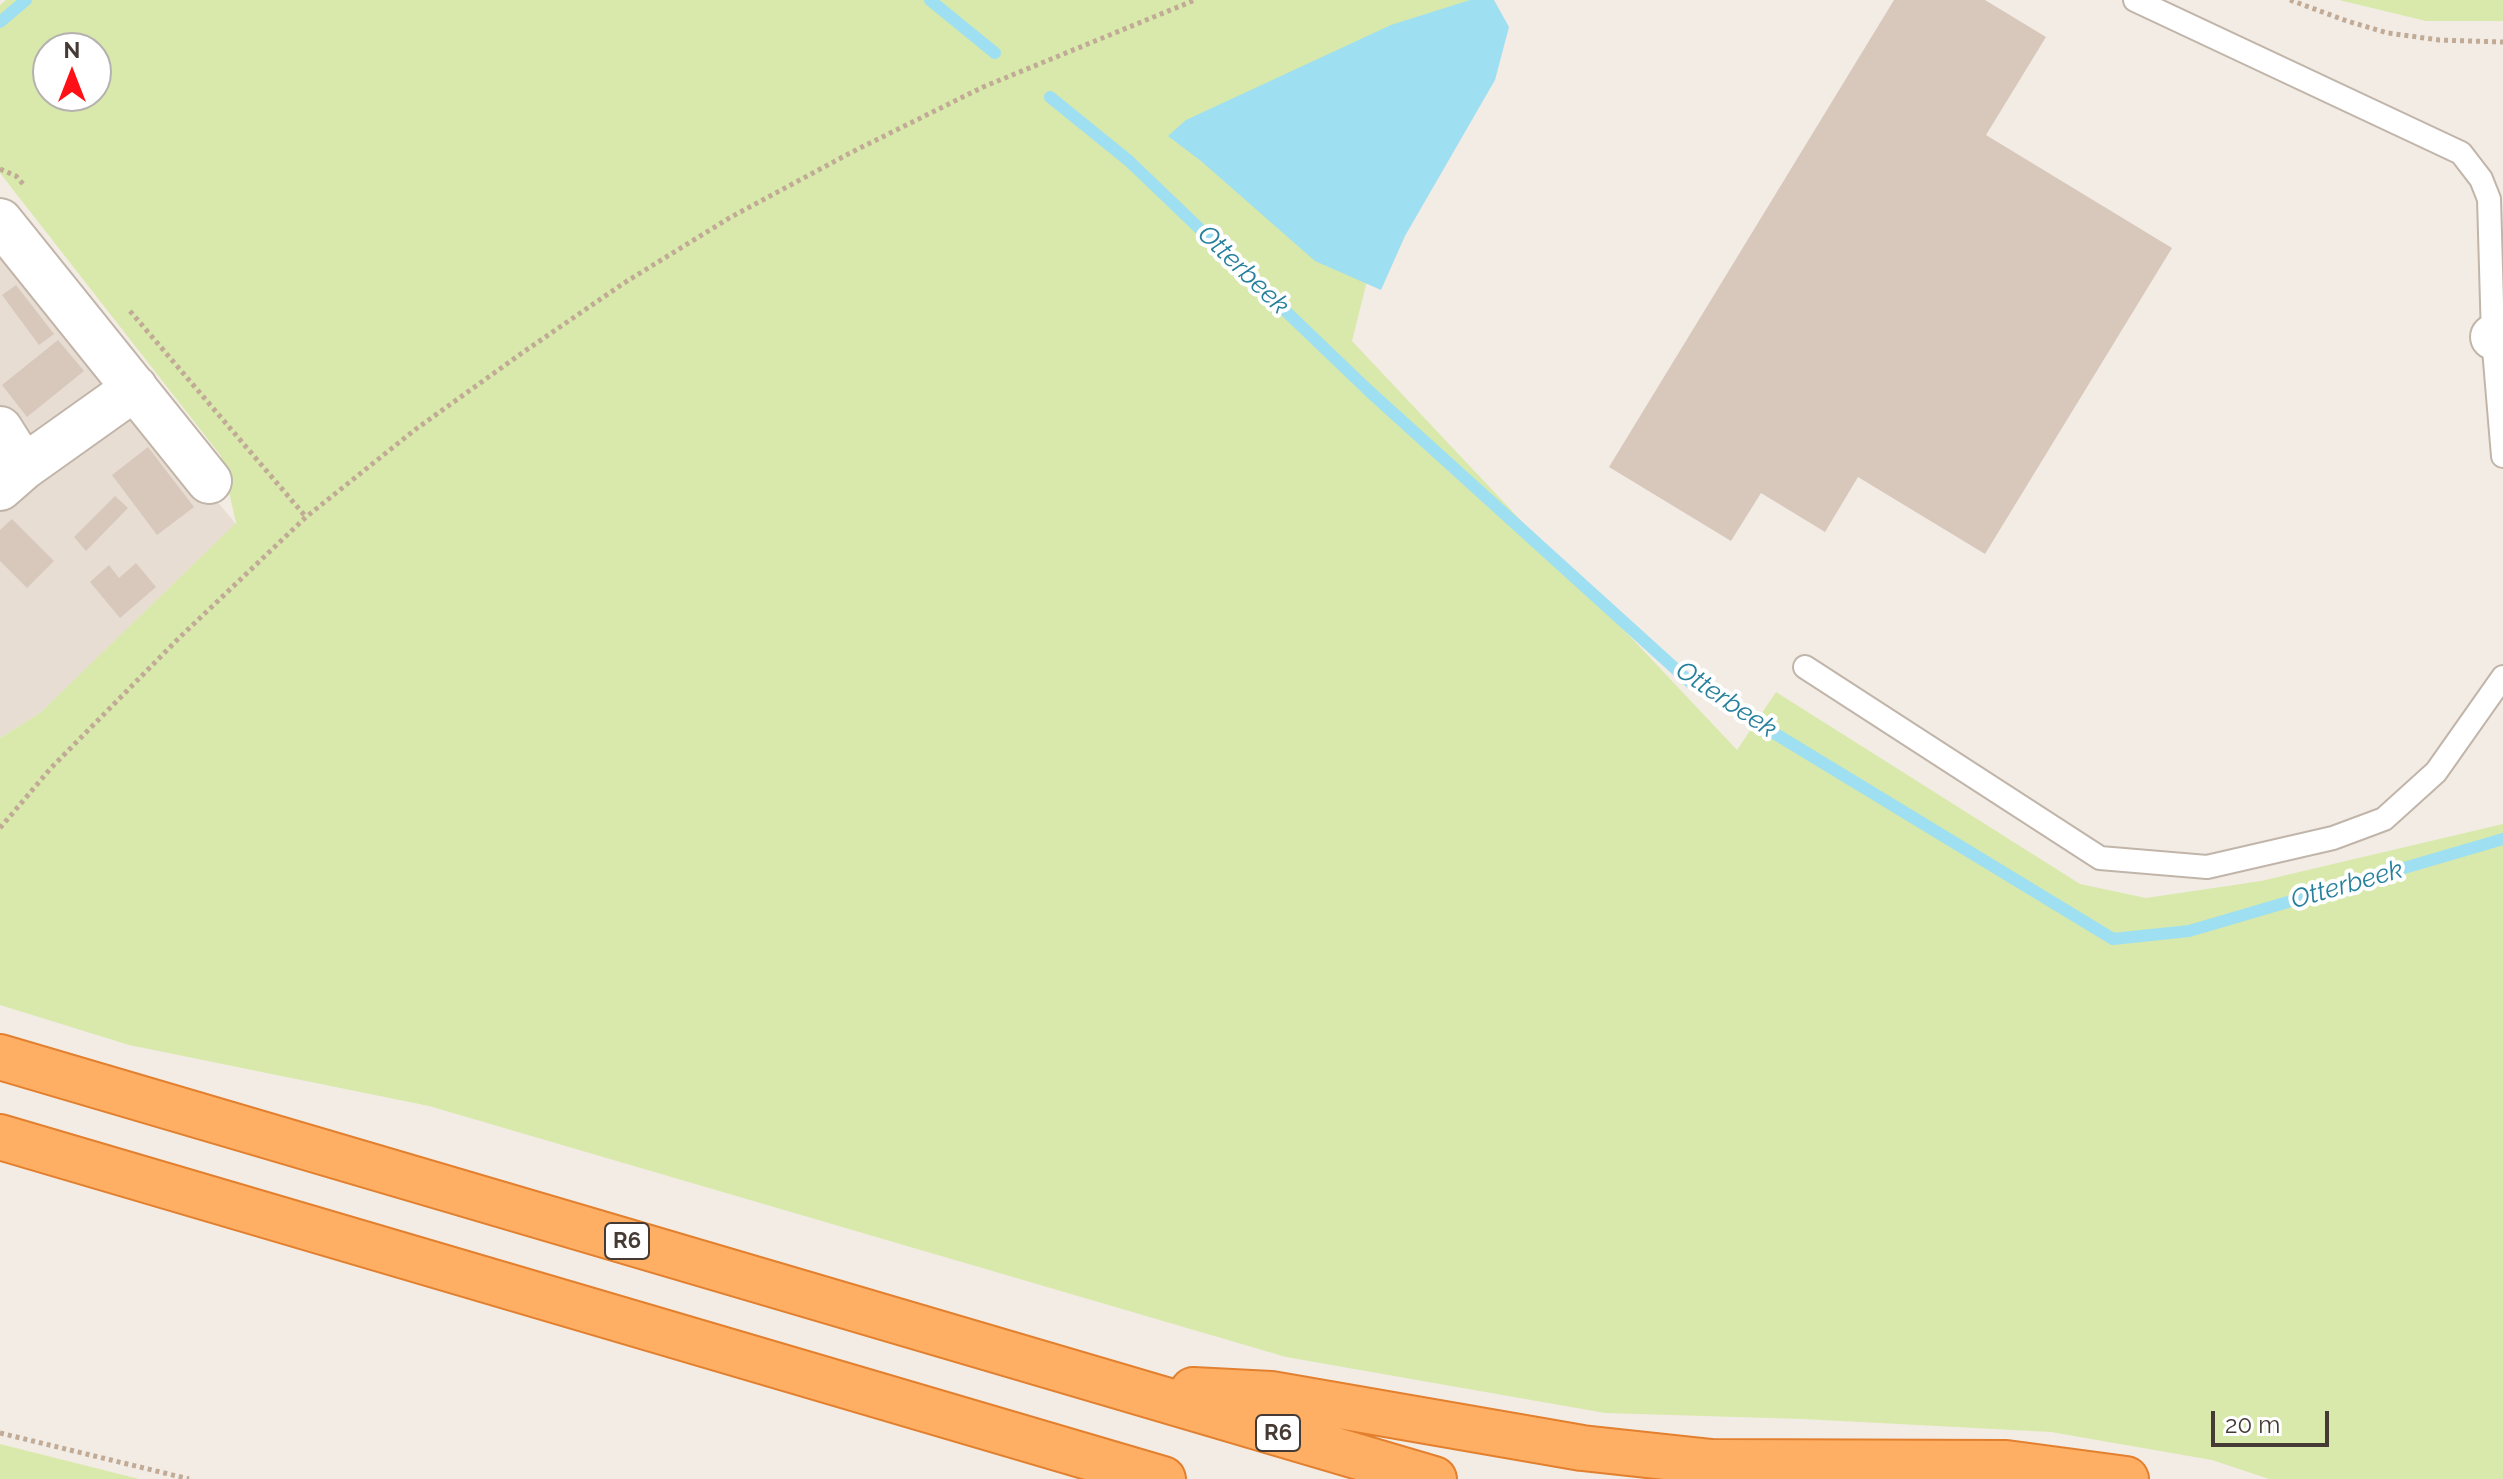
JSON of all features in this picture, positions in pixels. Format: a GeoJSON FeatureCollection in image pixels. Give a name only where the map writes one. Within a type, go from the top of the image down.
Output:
{"type":"FeatureCollection","features":[{"type":"Feature","properties":{"kind":"highway","name":"R6"},"geometry":{"type":"LineString","coordinates":[[0,1057],[1434,1479]]}},
{"type":"Feature","properties":{"kind":"highway"},"geometry":{"type":"LineString","coordinates":[[0,1137],[1163,1479]]}},
{"type":"Feature","properties":{"kind":"highway"},"geometry":{"type":"LineString","coordinates":[[1123,1386],[1271,1394],[1582,1448],[1712,1462],[2006,1463],[2126,1479]]}},
{"type":"Feature","properties":{"kind":"highway"},"geometry":{"type":"LineString","coordinates":[[1027,1440],[1077,1479]]}},
{"type":"Feature","properties":{"kind":"street"},"geometry":{"type":"LineString","coordinates":[[13,204],[135,388],[209,481]]}},
{"type":"Feature","properties":{"kind":"street"},"geometry":{"type":"LineString","coordinates":[[0,429],[12,478],[135,388]]}},
{"type":"Feature","properties":{"kind":"lane"},"geometry":{"type":"LineString","coordinates":[[2135,0],[2461,153],[2481,179],[2489,199],[2503,456]]}},
{"type":"Feature","properties":{"kind":"lane"},"geometry":{"type":"LineString","coordinates":[[1805,667],[2100,858],[2207,867],[2333,838],[2384,819],[2436,772],[2503,677]]}},
{"type":"Feature","properties":{"kind":"path"},"geometry":{"type":"LineString","coordinates":[[0,828],[51,768],[168,649],[306,517],[416,429],[522,353],[624,283],[731,217],[983,87],[1195,0]]}},
{"type":"Feature","properties":{"kind":"path"},"geometry":{"type":"LineString","coordinates":[[2290,0],[2388,33],[2439,40],[2503,42]]}},
{"type":"Feature","properties":{"kind":"path"},"geometry":{"type":"LineString","coordinates":[[0,169],[16,176],[13,204]]}},
{"type":"Feature","properties":{"kind":"path"},"geometry":{"type":"LineString","coordinates":[[126,305],[306,517]]}},
{"type":"Feature","properties":{"kind":"path"},"geometry":{"type":"LineString","coordinates":[[0,1433],[189,1479]]}},
{"type":"Feature","properties":{"kind":"shaded area"},"geometry":{"type":"Polygon","coordinates":[[[0,242],[236,524],[40,713],[0,738],[0,242]]]}},
{"type":"Feature","properties":{"kind":"green space"},"geometry":{"type":"Polygon","coordinates":[[[6,0],[1478,0],[1369,273],[1352,341],[1737,750],[1776,692],[2080,884],[2146,898],[2261,881],[2503,824],[2503,1479],[2269,1479],[2212,1460],[2051,1432],[1803,1419],[1605,1413],[1286,1357],[429,1106],[129,1045],[0,1005],[0,738],[40,713],[236,523],[221,456],[0,173],[0,5],[6,0]]]}},
{"type":"Feature","properties":{"kind":"green space"},"geometry":{"type":"Polygon","coordinates":[[[2339,0],[2503,0],[2503,21],[2426,21],[2339,0]]]}},
{"type":"Feature","properties":{"kind":"green space"},"geometry":{"type":"Polygon","coordinates":[[[0,1444],[139,1479],[0,1479],[0,1444]]]}},
{"type":"Feature","properties":{"kind":"water"},"geometry":{"type":"Polygon","coordinates":[[[1470,0],[1494,0],[1509,27],[1495,80],[1405,236],[1381,290],[1315,261],[1168,136],[1186,120],[1391,25],[1470,0]]]}},
{"type":"Feature","properties":{"kind":"building"},"geometry":{"type":"Polygon","coordinates":[[[1894,0],[1985,0],[2046,37],[1986,135],[2172,248],[1985,554],[1858,477],[1825,532],[1761,493],[1731,541],[1609,467],[1894,0]]]}},
{"type":"Feature","properties":{"kind":"building"},"geometry":{"type":"Polygon","coordinates":[[[16,285],[54,334],[39,345],[2,295],[16,285]]]}},
{"type":"Feature","properties":{"kind":"building"},"geometry":{"type":"Polygon","coordinates":[[[58,340],[84,371],[27,417],[2,385],[58,340]]]}},
{"type":"Feature","properties":{"kind":"building"},"geometry":{"type":"Polygon","coordinates":[[[148,447],[194,507],[157,535],[112,475],[148,447]]]}},
{"type":"Feature","properties":{"kind":"building"},"geometry":{"type":"Polygon","coordinates":[[[115,496],[128,508],[86,551],[74,537],[115,496]]]}},
{"type":"Feature","properties":{"kind":"building"},"geometry":{"type":"Polygon","coordinates":[[[12,519],[54,561],[27,588],[0,561],[0,530],[12,519]]]}},
{"type":"Feature","properties":{"kind":"building"},"geometry":{"type":"Polygon","coordinates":[[[136,563],[156,587],[120,618],[90,582],[109,565],[119,578],[136,563]]]}},
{"type":"Feature","properties":{"kind":"waterway","name":"Otterbeek"},"geometry":{"type":"LineString","coordinates":[[0,22],[26,0]]}},
{"type":"Feature","properties":{"kind":"waterway","name":"Otterbeek"},"geometry":{"type":"LineString","coordinates":[[930,0],[995,53]]}},
{"type":"Feature","properties":{"kind":"waterway","name":"Otterbeek"},"geometry":{"type":"LineString","coordinates":[[1050,97],[1129,161],[1369,391],[1690,682],[2113,939],[2189,931],[2503,839]]}}]}
